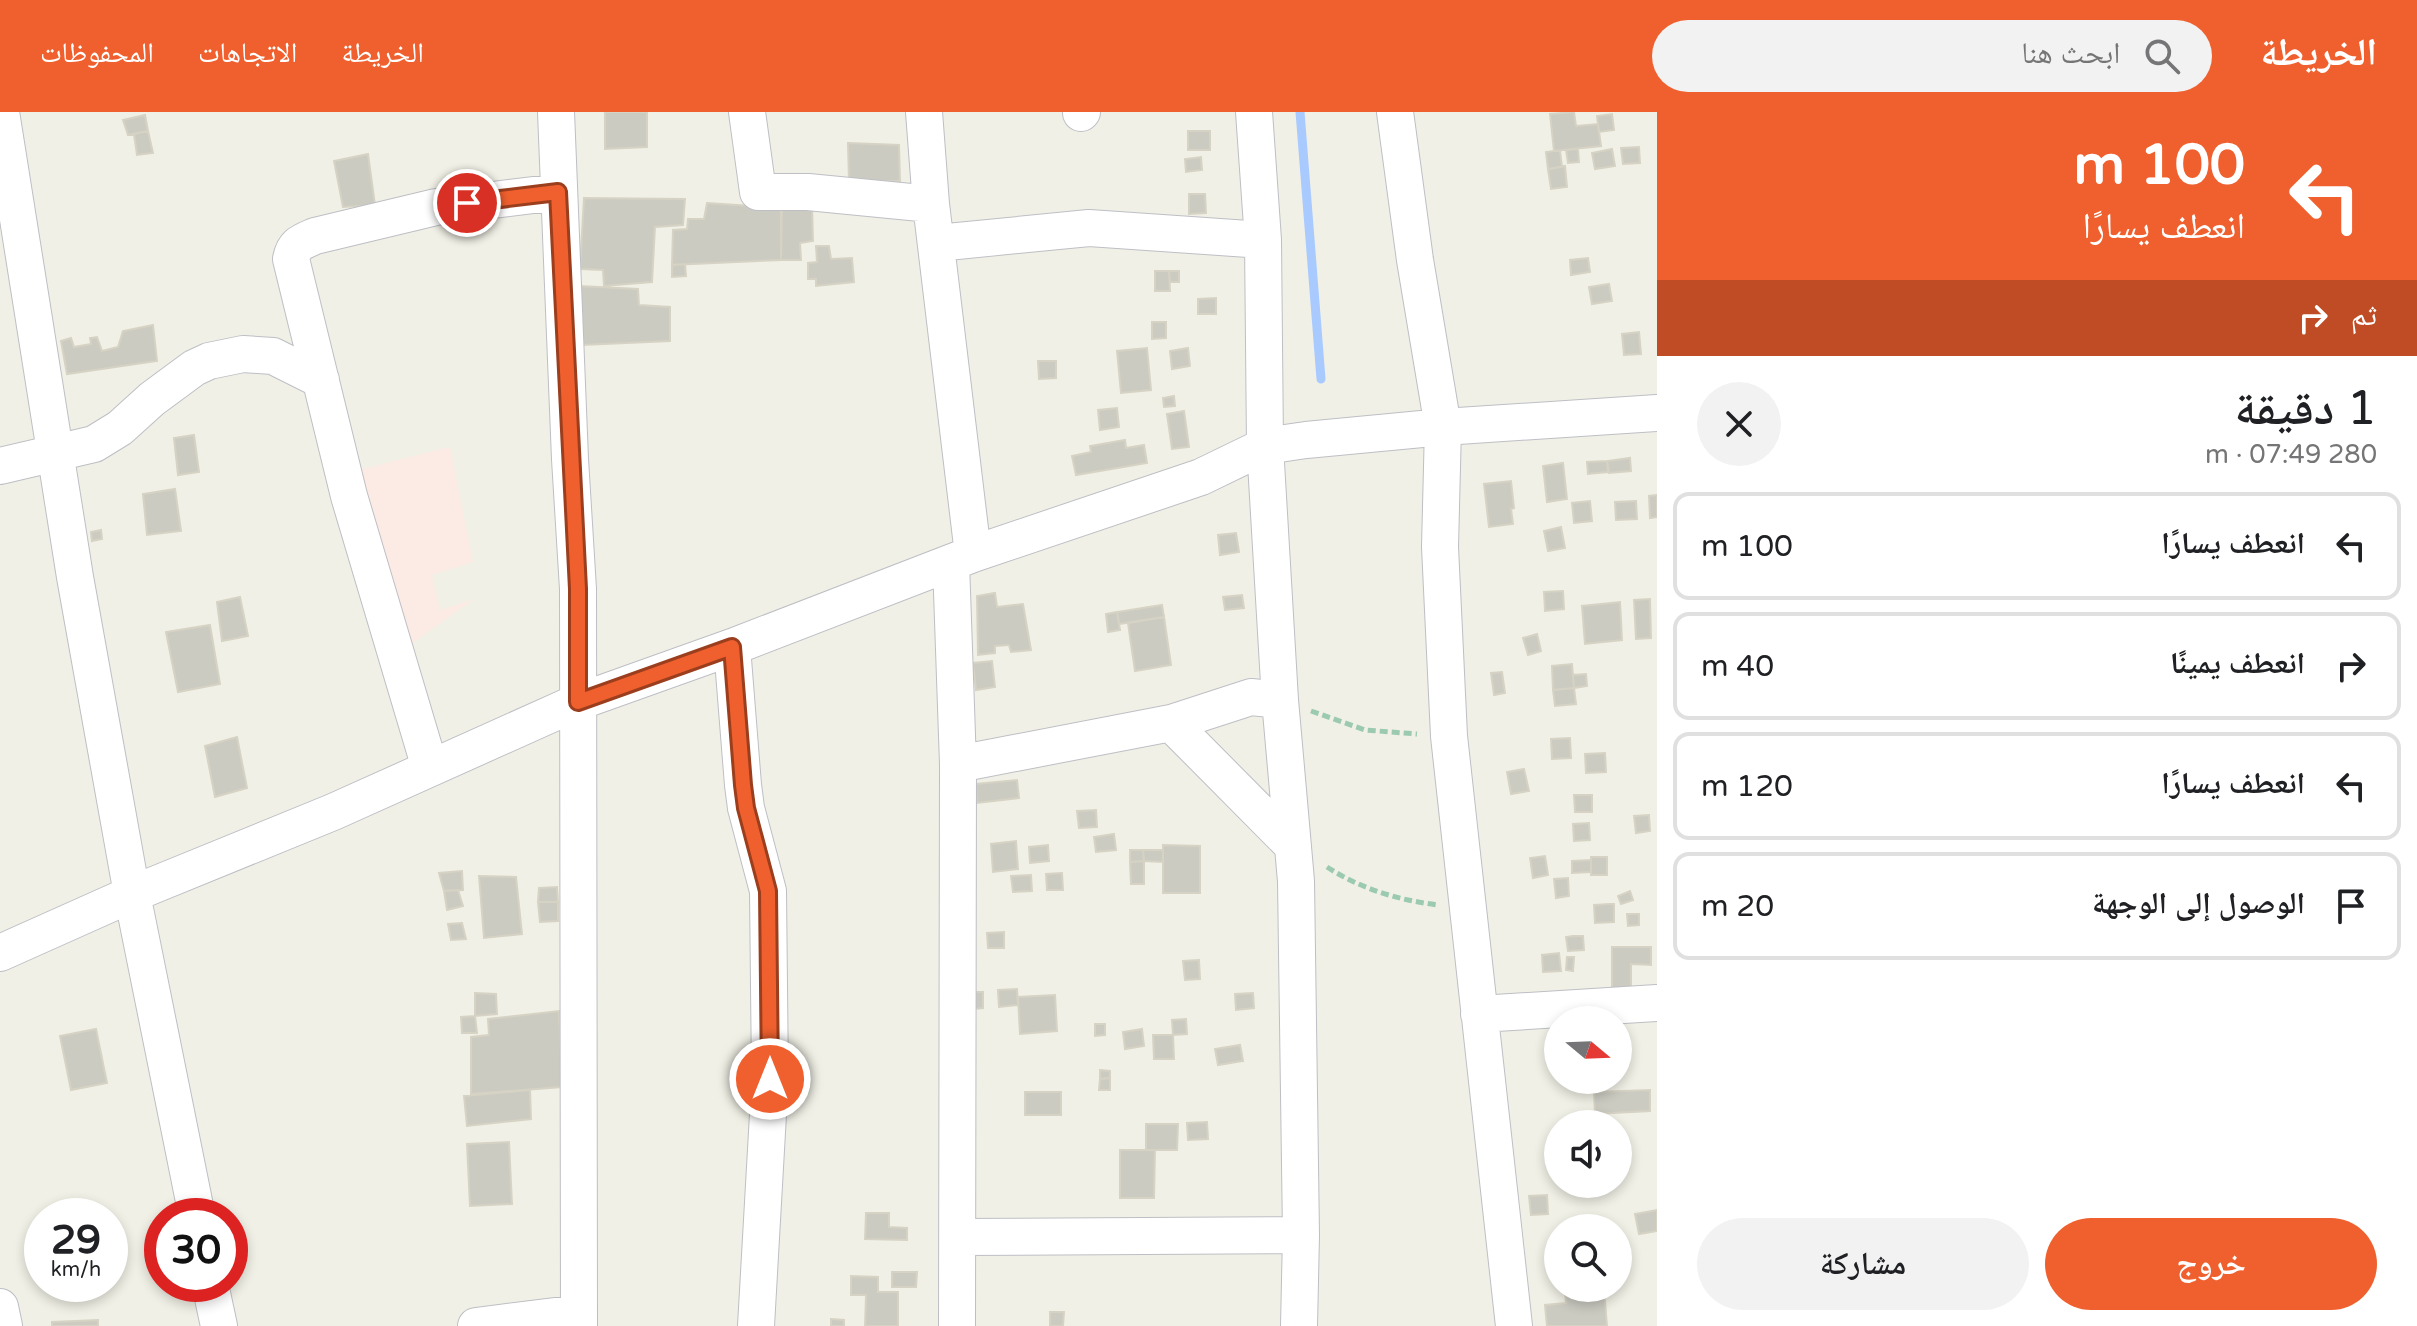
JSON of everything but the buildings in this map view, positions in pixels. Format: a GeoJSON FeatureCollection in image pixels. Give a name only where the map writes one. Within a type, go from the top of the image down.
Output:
{"type":"FeatureCollection","features":[{"type":"Feature","properties":{"kind":"street"},"geometry":{"type":"LineString","coordinates":[[1,112],[55,453],[132,894],[193,1198]]}},
{"type":"Feature","properties":{"kind":"street"},"geometry":{"type":"LineString","coordinates":[[476,1326],[579,1320],[578,589],[556,112]]}},
{"type":"Feature","properties":{"kind":"street"},"geometry":{"type":"LineString","coordinates":[[747,112],[758,192],[808,192],[931,204]]}},
{"type":"Feature","properties":{"kind":"street"},"geometry":{"type":"LineString","coordinates":[[924,112],[962,559],[958,764],[957,1326]]}},
{"type":"Feature","properties":{"kind":"street"},"geometry":{"type":"LineString","coordinates":[[1254,112],[1263,240],[1265,446],[1280,700],[1296,881],[1301,1235],[1299,1326]]}},
{"type":"Feature","properties":{"kind":"street"},"geometry":{"type":"LineString","coordinates":[[1395,112],[1415,260],[1443,427],[1440,547],[1449,736],[1514,1326]]}},
{"type":"Feature","properties":{"kind":"street"},"geometry":{"type":"LineString","coordinates":[[430,768],[349,496],[291,259],[298,243],[315,236],[436,207],[558,192]]}},
{"type":"Feature","properties":{"kind":"street"},"geometry":{"type":"LineString","coordinates":[[937,243],[1089,228],[1263,240]]}},
{"type":"Feature","properties":{"kind":"street"},"geometry":{"type":"LineString","coordinates":[[0,466],[94,444],[120,428],[194,368],[209,361],[243,354],[273,356],[321,380]]}},
{"type":"Feature","properties":{"kind":"street"},"geometry":{"type":"LineString","coordinates":[[0,953],[132,894],[333,812],[578,702],[962,559],[1201,477],[1265,446],[1443,427],[1657,413]]}},
{"type":"Feature","properties":{"kind":"street"},"geometry":{"type":"LineString","coordinates":[[732,647],[746,808],[768,891],[770,1079],[756,1326]]}},
{"type":"Feature","properties":{"kind":"street"},"geometry":{"type":"LineString","coordinates":[[958,764],[1171,723],[1251,697],[1280,700]]}},
{"type":"Feature","properties":{"kind":"street"},"geometry":{"type":"LineString","coordinates":[[1171,723],[1293,846]]}},
{"type":"Feature","properties":{"kind":"street"},"geometry":{"type":"LineString","coordinates":[[1479,1014],[1657,1003]]}},
{"type":"Feature","properties":{"kind":"street"},"geometry":{"type":"LineString","coordinates":[[958,1237],[1301,1235]]}},
{"type":"Feature","properties":{"kind":"street"},"geometry":{"type":"LineString","coordinates":[[214,1302],[219,1326]]}},
{"type":"Feature","properties":{"kind":"street"},"geometry":{"type":"LineString","coordinates":[[0,1307],[4,1326]]}},
{"type":"Feature","properties":{"kind":"path"},"geometry":{"type":"LineString","coordinates":[[1280,700],[1365,730],[1449,736]]}},
{"type":"Feature","properties":{"kind":"path"},"geometry":{"type":"LineString","coordinates":[[1293,846],[1353,883],[1411,902],[1467,909]]}},
{"type":"Feature","properties":{"kind":"shaded area"},"geometry":{"type":"Polygon","coordinates":[[[450,447],[473,562],[432,575],[440,610],[474,599],[400,652],[359,470],[450,447]]]}},
{"type":"Feature","properties":{"kind":"waterway"},"geometry":{"type":"LineString","coordinates":[[1300,112],[1321,379]]}},
{"type":"Feature","properties":{"kind":"route"},"geometry":{"type":"LineString","coordinates":[[467,203],[558,192],[578,589],[578,702],[732,647],[746,808],[768,891],[770,1079]]}}]}
